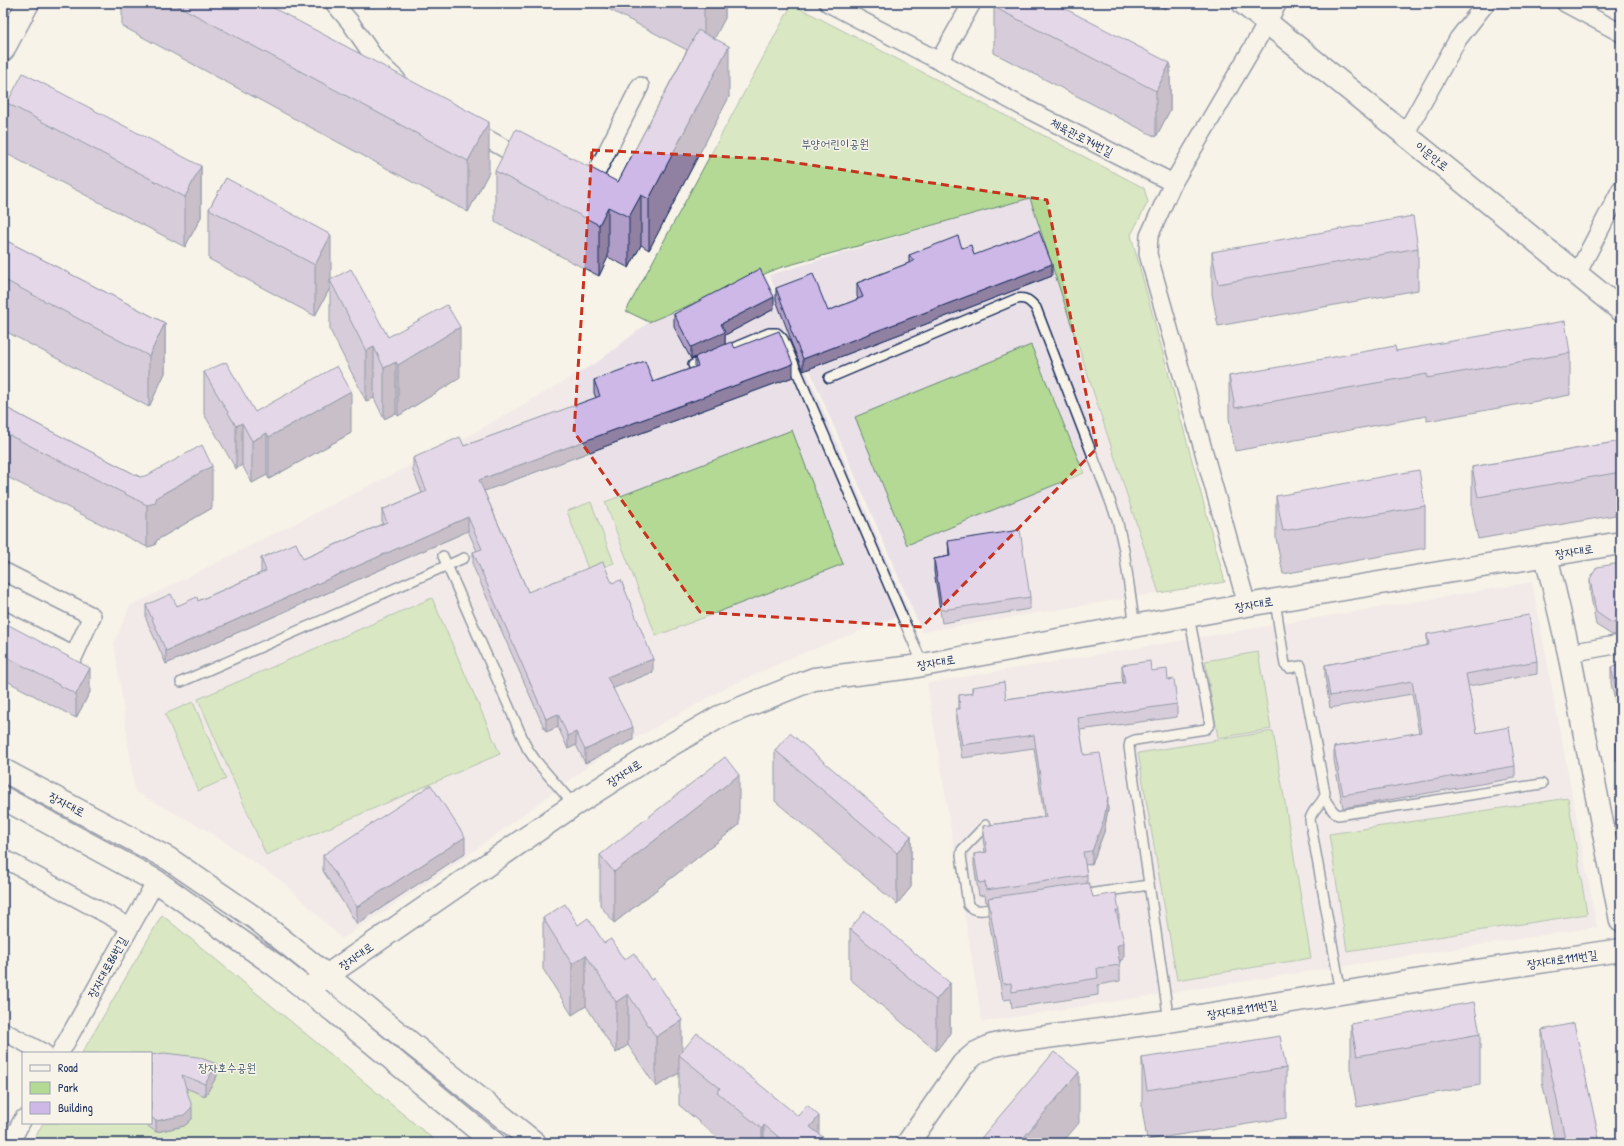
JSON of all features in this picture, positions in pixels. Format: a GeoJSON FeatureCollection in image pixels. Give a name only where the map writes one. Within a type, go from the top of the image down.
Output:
{"type":"FeatureCollection","features":[{"type":"Feature","properties":{"kind":"street"},"geometry":{"type":"LineString","coordinates":[[3,50],[28,3]]}},
{"type":"Feature","properties":{"kind":"street"},"geometry":{"type":"LineString","coordinates":[[334,3],[350,22],[376,60],[409,91]]}},
{"type":"Feature","properties":{"kind":"street","name":"체육관로74번길"},"geometry":{"type":"LineString","coordinates":[[828,3],[1025,108],[1173,183]]}},
{"type":"Feature","properties":{"kind":"street"},"geometry":{"type":"LineString","coordinates":[[939,61],[972,3]]}},
{"type":"Feature","properties":{"kind":"street","name":"이문안로"},"geometry":{"type":"LineString","coordinates":[[1243,3],[1621,310]]}},
{"type":"Feature","properties":{"kind":"street"},"geometry":{"type":"LineString","coordinates":[[1247,605],[1148,254],[1149,236],[1173,183],[1268,23],[1278,3]]}},
{"type":"Feature","properties":{"kind":"street"},"geometry":{"type":"LineString","coordinates":[[1405,134],[1458,39],[1486,3]]}},
{"type":"Feature","properties":{"kind":"street"},"geometry":{"type":"LineString","coordinates":[[1565,3],[1621,33]]}},
{"type":"Feature","properties":{"kind":"street"},"geometry":{"type":"LineString","coordinates":[[573,186],[586,193],[640,86]]}},
{"type":"Feature","properties":{"kind":"street"},"geometry":{"type":"LineString","coordinates":[[459,123],[538,167]]}},
{"type":"Feature","properties":{"kind":"street"},"geometry":{"type":"LineString","coordinates":[[1577,274],[1619,196]]}},
{"type":"Feature","properties":{"kind":"street","name":"장자대로"},"geometry":{"type":"LineString","coordinates":[[306,990],[574,805],[643,761],[719,717],[814,679],[923,665],[1135,627],[1247,605],[1621,543]]}},
{"type":"Feature","properties":{"kind":"street"},"geometry":{"type":"LineString","coordinates":[[1546,555],[1569,653],[1621,920]]}},
{"type":"Feature","properties":{"kind":"street"},"geometry":{"type":"LineString","coordinates":[[3,570],[92,616],[74,656],[3,620]]}},
{"type":"Feature","properties":{"kind":"street"},"geometry":{"type":"LineString","coordinates":[[1569,653],[1621,644]]}},
{"type":"Feature","properties":{"kind":"street","name":"장자대로"},"geometry":{"type":"LineString","coordinates":[[3,770],[169,859],[255,918],[535,1143]]}},
{"type":"Feature","properties":{"kind":"street"},"geometry":{"type":"LineString","coordinates":[[3,798],[156,881],[276,966],[494,1143]]}},
{"type":"Feature","properties":{"kind":"street"},"geometry":{"type":"LineString","coordinates":[[3,858],[130,927]]}},
{"type":"Feature","properties":{"kind":"street","name":"장자대로86번길"},"geometry":{"type":"LineString","coordinates":[[61,1052],[156,881]]}},
{"type":"Feature","properties":{"kind":"street","name":"장자대로111번길"},"geometry":{"type":"LineString","coordinates":[[908,1143],[957,1071],[976,1053],[991,1046],[1008,1042],[1169,1021],[1476,971],[1621,950]]}},
{"type":"Feature","properties":{"kind":"street"},"geometry":{"type":"LineString","coordinates":[[3,1031],[42,1052]]}},
{"type":"Feature","properties":{"kind":"street"},"geometry":{"type":"LineString","coordinates":[[10,1143],[22,1121]]}},
{"type":"Feature","properties":{"kind":"lane"},"geometry":{"type":"LineString","coordinates":[[829,378],[1016,299],[1022,298],[1031,301],[1036,308],[1117,519],[1124,550],[1135,627]]}},
{"type":"Feature","properties":{"kind":"lane"},"geometry":{"type":"LineString","coordinates":[[693,365],[768,333],[777,333],[784,339],[923,665]]}},
{"type":"Feature","properties":{"kind":"lane"},"geometry":{"type":"LineString","coordinates":[[443,556],[527,748],[536,761],[574,805]]}},
{"type":"Feature","properties":{"kind":"lane"},"geometry":{"type":"LineString","coordinates":[[181,682],[464,558]]}},
{"type":"Feature","properties":{"kind":"lane"},"geometry":{"type":"LineString","coordinates":[[1275,601],[1285,665],[1289,668],[1301,666],[1325,793],[1324,798],[1310,816],[1310,820],[1340,993]]}},
{"type":"Feature","properties":{"kind":"lane"},"geometry":{"type":"LineString","coordinates":[[1169,1021],[1129,747],[1130,742],[1135,740],[1206,729],[1210,724],[1188,616]]}},
{"type":"Feature","properties":{"kind":"lane"},"geometry":{"type":"LineString","coordinates":[[1324,798],[1332,811],[1338,815],[1542,784]]}},
{"type":"Feature","properties":{"kind":"lane"},"geometry":{"type":"LineString","coordinates":[[986,825],[967,844],[961,854],[968,905],[975,910],[1012,906]]}},
{"type":"Feature","properties":{"kind":"lane"},"geometry":{"type":"LineString","coordinates":[[1073,897],[1149,885]]}},
{"type":"Feature","properties":{"kind":"highlighted area"},"geometry":{"type":"Polygon","coordinates":[[[592,150],[770,159],[1047,200],[1097,448],[922,627],[700,612],[574,432],[592,150]]]}},
{"type":"Feature","properties":{"kind":"shaded area"},"geometry":{"type":"Polygon","coordinates":[[[1030,197],[1159,593],[922,632],[769,275],[1030,197]]]}},
{"type":"Feature","properties":{"kind":"shaded area"},"geometry":{"type":"Polygon","coordinates":[[[765,273],[909,612],[796,656],[726,688],[597,760],[459,862],[342,939],[284,883],[208,831],[135,792],[114,643],[130,606],[463,439],[599,361],[649,322],[765,273]]]}},
{"type":"Feature","properties":{"kind":"shaded area"},"geometry":{"type":"Polygon","coordinates":[[[1532,582],[1597,927],[982,1022],[927,683],[1532,582]]]}},
{"type":"Feature","properties":{"kind":"green space","name":"부양어린이공원"},"geometry":{"type":"Polygon","coordinates":[[[792,4],[1144,188],[1148,202],[1131,235],[1225,582],[1159,593],[1030,198],[779,268],[649,322],[626,311],[792,4]]]}},
{"type":"Feature","properties":{"kind":"green space"},"geometry":{"type":"Polygon","coordinates":[[[1031,345],[1084,473],[907,545],[855,417],[1031,345]]]}},
{"type":"Feature","properties":{"kind":"green space"},"geometry":{"type":"Polygon","coordinates":[[[792,430],[843,564],[656,636],[605,502],[792,430]]]}},
{"type":"Feature","properties":{"kind":"green space"},"geometry":{"type":"Polygon","coordinates":[[[591,502],[614,563],[589,572],[567,511],[591,502]]]}},
{"type":"Feature","properties":{"kind":"green space"},"geometry":{"type":"Polygon","coordinates":[[[432,598],[500,754],[266,855],[198,699],[432,598]]]}},
{"type":"Feature","properties":{"kind":"green space"},"geometry":{"type":"Polygon","coordinates":[[[1258,652],[1271,729],[1218,738],[1205,661],[1258,652]]]}},
{"type":"Feature","properties":{"kind":"green space"},"geometry":{"type":"Polygon","coordinates":[[[193,702],[226,779],[198,791],[165,714],[193,702]]]}},
{"type":"Feature","properties":{"kind":"green space"},"geometry":{"type":"Polygon","coordinates":[[[1273,731],[1311,958],[1177,980],[1138,753],[1273,731]]]}},
{"type":"Feature","properties":{"kind":"green space"},"geometry":{"type":"Polygon","coordinates":[[[1568,798],[1587,914],[1347,951],[1329,834],[1568,798]]]}},
{"type":"Feature","properties":{"kind":"green space","name":"장자호수공원"},"geometry":{"type":"Polygon","coordinates":[[[162,915],[438,1143],[32,1143],[42,1124],[152,1124],[152,1052],[83,1052],[162,915]]]}},
{"type":"Feature","properties":{"kind":"building"},"geometry":{"type":"Polygon","coordinates":[[[173,3],[264,3],[489,122],[468,161],[173,3]]]}},
{"type":"Feature","properties":{"kind":"building"},"geometry":{"type":"Polygon","coordinates":[[[694,3],[706,3],[704,8],[694,3]]]}},
{"type":"Feature","properties":{"kind":"building"},"geometry":{"type":"Polygon","coordinates":[[[996,3],[1054,3],[1170,63],[1156,91],[994,7],[996,3]]]}},
{"type":"Feature","properties":{"kind":"building"},"geometry":{"type":"Polygon","coordinates":[[[698,30],[729,46],[649,199],[641,195],[629,217],[608,207],[599,225],[495,171],[516,129],[618,182],[698,30]]]}},
{"type":"Feature","properties":{"kind":"building"},"geometry":{"type":"Polygon","coordinates":[[[23,73],[201,166],[185,197],[7,103],[23,73]]]}},
{"type":"Feature","properties":{"kind":"building"},"geometry":{"type":"Polygon","coordinates":[[[226,178],[331,235],[315,265],[209,209],[226,178]]]}},
{"type":"Feature","properties":{"kind":"building"},"geometry":{"type":"Polygon","coordinates":[[[1413,216],[1418,248],[1218,284],[1212,252],[1413,216]]]}},
{"type":"Feature","properties":{"kind":"building"},"geometry":{"type":"Polygon","coordinates":[[[1039,231],[1052,264],[803,359],[776,288],[813,274],[828,311],[863,297],[857,283],[914,261],[909,255],[958,236],[962,248],[971,245],[974,255],[1039,231]]]}},
{"type":"Feature","properties":{"kind":"building"},"geometry":{"type":"Polygon","coordinates":[[[3,239],[165,323],[149,356],[3,279],[3,239]]]}},
{"type":"Feature","properties":{"kind":"building"},"geometry":{"type":"Polygon","coordinates":[[[351,269],[388,337],[447,305],[460,327],[398,365],[396,362],[384,368],[374,347],[366,351],[330,280],[351,269]]]}},
{"type":"Feature","properties":{"kind":"building"},"geometry":{"type":"Polygon","coordinates":[[[760,269],[774,297],[721,324],[725,332],[691,347],[674,314],[760,269]]]}},
{"type":"Feature","properties":{"kind":"building"},"geometry":{"type":"Polygon","coordinates":[[[1565,321],[1570,353],[1427,378],[1427,374],[1235,408],[1229,376],[1395,346],[1396,351],[1565,321]]]}},
{"type":"Feature","properties":{"kind":"building"},"geometry":{"type":"Polygon","coordinates":[[[779,331],[793,364],[479,480],[528,592],[603,562],[612,583],[621,580],[653,659],[607,677],[633,727],[585,750],[576,732],[568,736],[558,714],[546,719],[473,552],[482,549],[468,517],[166,651],[146,605],[171,594],[177,606],[197,597],[198,601],[266,571],[261,558],[296,543],[303,559],[387,522],[382,510],[427,491],[413,458],[460,437],[464,446],[600,396],[594,380],[645,361],[653,382],[698,366],[695,358],[697,356],[731,342],[735,348],[779,331]]]}},
{"type":"Feature","properties":{"kind":"building"},"geometry":{"type":"Polygon","coordinates":[[[226,362],[255,412],[337,366],[351,391],[269,437],[267,433],[252,441],[242,423],[236,426],[204,372],[226,362]]]}},
{"type":"Feature","properties":{"kind":"building"},"geometry":{"type":"Polygon","coordinates":[[[3,406],[140,477],[148,475],[202,445],[212,466],[157,497],[155,503],[147,505],[3,432],[3,406]]]}},
{"type":"Feature","properties":{"kind":"building"},"geometry":{"type":"Polygon","coordinates":[[[1621,441],[1621,472],[1478,497],[1472,467],[1621,441]]]}},
{"type":"Feature","properties":{"kind":"building"},"geometry":{"type":"Polygon","coordinates":[[[1419,470],[1425,506],[1283,531],[1276,496],[1419,470]]]}},
{"type":"Feature","properties":{"kind":"building"},"geometry":{"type":"Polygon","coordinates":[[[1020,530],[1030,597],[942,610],[934,559],[950,556],[948,541],[1020,530]]]}},
{"type":"Feature","properties":{"kind":"building"},"geometry":{"type":"Polygon","coordinates":[[[1621,563],[1621,621],[1612,623],[1596,612],[1590,579],[1597,567],[1621,563]]]}},
{"type":"Feature","properties":{"kind":"building"},"geometry":{"type":"Polygon","coordinates":[[[1529,615],[1537,661],[1466,674],[1477,733],[1509,727],[1515,766],[1343,795],[1334,747],[1421,732],[1412,681],[1330,696],[1325,665],[1429,645],[1427,634],[1529,615]]]}},
{"type":"Feature","properties":{"kind":"building"},"geometry":{"type":"Polygon","coordinates":[[[3,622],[90,668],[76,694],[3,655],[3,622]]]}},
{"type":"Feature","properties":{"kind":"building"},"geometry":{"type":"Polygon","coordinates":[[[1150,661],[1151,671],[1167,669],[1168,680],[1174,679],[1177,704],[1078,718],[1084,755],[1100,753],[1108,796],[1104,819],[1092,851],[1083,852],[1087,875],[986,890],[985,882],[979,883],[974,854],[987,852],[983,826],[1046,817],[1034,735],[962,745],[956,709],[960,709],[959,695],[973,693],[972,687],[1004,682],[1006,699],[1125,683],[1122,665],[1150,661]]]}},
{"type":"Feature","properties":{"kind":"building"},"geometry":{"type":"Polygon","coordinates":[[[1621,665],[1621,711],[1611,667],[1621,665]]]}},
{"type":"Feature","properties":{"kind":"building"},"geometry":{"type":"Polygon","coordinates":[[[1621,721],[1621,746],[1616,744],[1621,721]]]}},
{"type":"Feature","properties":{"kind":"building"},"geometry":{"type":"Polygon","coordinates":[[[790,733],[911,836],[897,853],[775,750],[790,733]]]}},
{"type":"Feature","properties":{"kind":"building"},"geometry":{"type":"Polygon","coordinates":[[[725,757],[739,775],[614,872],[600,855],[725,757]]]}},
{"type":"Feature","properties":{"kind":"building"},"geometry":{"type":"Polygon","coordinates":[[[431,785],[465,837],[357,907],[323,855],[431,785]]]}},
{"type":"Feature","properties":{"kind":"building"},"geometry":{"type":"Polygon","coordinates":[[[1089,883],[1093,897],[1116,893],[1119,911],[1116,911],[1124,942],[1117,946],[1120,965],[1097,968],[1098,978],[1012,992],[1011,983],[1003,984],[988,898],[1089,883]]]}},
{"type":"Feature","properties":{"kind":"building"},"geometry":{"type":"Polygon","coordinates":[[[565,904],[578,925],[588,918],[604,943],[611,939],[624,960],[634,953],[651,980],[654,978],[682,1020],[656,1037],[628,994],[616,1002],[586,955],[572,964],[543,918],[565,904]]]}},
{"type":"Feature","properties":{"kind":"building"},"geometry":{"type":"Polygon","coordinates":[[[865,911],[950,983],[936,1000],[850,929],[865,911]]]}},
{"type":"Feature","properties":{"kind":"building"},"geometry":{"type":"Polygon","coordinates":[[[1474,1002],[1480,1034],[1357,1056],[1351,1024],[1474,1002]]]}},
{"type":"Feature","properties":{"kind":"building"},"geometry":{"type":"Polygon","coordinates":[[[1574,1023],[1600,1143],[1566,1143],[1542,1030],[1574,1023]]]}},
{"type":"Feature","properties":{"kind":"building"},"geometry":{"type":"Polygon","coordinates":[[[697,1033],[798,1116],[807,1105],[819,1116],[810,1127],[823,1137],[818,1143],[786,1143],[764,1125],[762,1129],[717,1092],[720,1088],[679,1055],[697,1033]]]}},
{"type":"Feature","properties":{"kind":"building"},"geometry":{"type":"Polygon","coordinates":[[[1280,1036],[1286,1068],[1147,1090],[1142,1058],[1280,1036]]]}},
{"type":"Feature","properties":{"kind":"building"},"geometry":{"type":"Polygon","coordinates":[[[1054,1052],[1079,1072],[1019,1143],[977,1143],[1054,1052]]]}},
{"type":"Feature","properties":{"kind":"building"},"geometry":{"type":"Polygon","coordinates":[[[164,1053],[198,1057],[217,1064],[205,1084],[182,1075],[192,1107],[184,1115],[156,1121],[152,1118],[152,1055],[164,1053]]]}}]}
